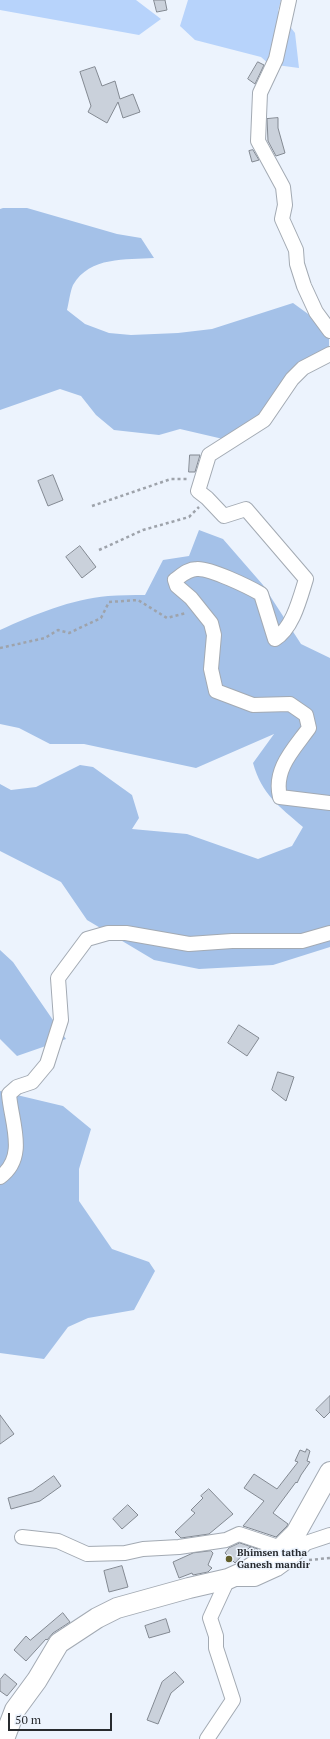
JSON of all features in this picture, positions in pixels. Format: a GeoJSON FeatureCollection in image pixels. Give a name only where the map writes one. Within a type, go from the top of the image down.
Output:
{"type":"FeatureCollection","features":[{"type":"Feature","properties":{"kind":"main road"},"geometry":{"type":"LineString","coordinates":[[4,1739],[15,1710],[38,1680],[59,1643],[96,1618],[117,1608],[228,1579],[248,1570],[281,1548],[296,1534],[330,1472]]}},
{"type":"Feature","properties":{"kind":"street"},"geometry":{"type":"LineString","coordinates":[[289,0],[276,59],[260,93],[258,141],[282,187],[285,205],[282,219],[296,250],[297,264],[304,286],[316,312],[330,331]]}},
{"type":"Feature","properties":{"kind":"street"},"geometry":{"type":"LineString","coordinates":[[330,354],[303,368],[292,379],[264,420],[209,455],[198,491],[224,516],[246,509],[306,579],[291,620],[282,635],[275,639],[261,594],[208,570],[197,569],[187,571],[175,580],[177,586],[191,598],[211,623],[214,635],[211,670],[216,691],[253,705],[290,704],[306,715],[309,728],[282,765],[279,779],[280,797],[330,804]]}},
{"type":"Feature","properties":{"kind":"street"},"geometry":{"type":"LineString","coordinates":[[0,1177],[11,1164],[17,1150],[14,1125],[10,1111],[9,1094],[17,1087],[32,1082],[47,1064],[62,1020],[58,978],[87,939],[108,933],[120,933],[189,944],[246,940],[285,942],[302,941],[330,933]]}},
{"type":"Feature","properties":{"kind":"street"},"geometry":{"type":"LineString","coordinates":[[22,1537],[58,1541],[87,1554],[125,1553],[143,1549],[179,1547],[226,1540],[239,1534],[281,1548]]}},
{"type":"Feature","properties":{"kind":"street"},"geometry":{"type":"LineString","coordinates":[[207,1739],[233,1700],[216,1648],[216,1636],[210,1618],[228,1579],[255,1579],[277,1569],[288,1561],[306,1543],[330,1534]]}},
{"type":"Feature","properties":{"kind":"path"},"geometry":{"type":"LineString","coordinates":[[92,506],[171,479],[201,480]]}},
{"type":"Feature","properties":{"kind":"path"},"geometry":{"type":"LineString","coordinates":[[99,550],[143,530],[190,517],[207,498]]}},
{"type":"Feature","properties":{"kind":"path"},"geometry":{"type":"LineString","coordinates":[[0,648],[45,638],[58,630],[69,633],[101,618],[109,602],[138,600],[167,618],[200,609]]}},
{"type":"Feature","properties":{"kind":"shaded area"},"geometry":{"type":"Polygon","coordinates":[[[0,0],[136,0],[161,19],[139,35],[0,10],[0,0]]]}},
{"type":"Feature","properties":{"kind":"shaded area"},"geometry":{"type":"Polygon","coordinates":[[[188,0],[281,0],[278,11],[295,33],[299,68],[269,64],[261,57],[195,40],[180,26],[188,0]]]}},
{"type":"Feature","properties":{"kind":"shaded area"},"geometry":{"type":"Polygon","coordinates":[[[27,208],[117,234],[141,238],[154,258],[109,261],[99,264],[80,276],[73,285],[67,310],[85,324],[109,333],[131,335],[178,333],[212,329],[293,303],[315,319],[329,336],[329,349],[263,416],[223,439],[180,429],[159,435],[114,430],[96,415],[81,396],[60,389],[0,410],[0,209],[27,208]]]}},
{"type":"Feature","properties":{"kind":"shaded area"},"geometry":{"type":"Polygon","coordinates":[[[199,530],[223,539],[263,585],[301,644],[330,658],[330,947],[273,965],[199,969],[154,960],[87,920],[61,882],[0,851],[0,784],[11,790],[36,787],[80,765],[93,767],[132,795],[139,818],[132,829],[187,834],[258,859],[292,846],[303,827],[279,806],[266,792],[261,784],[253,763],[274,734],[196,768],[84,744],[50,744],[19,728],[0,724],[0,630],[39,613],[81,600],[108,596],[145,595],[163,560],[189,556],[199,530]]]}},
{"type":"Feature","properties":{"kind":"shaded area"},"geometry":{"type":"Polygon","coordinates":[[[0,950],[13,962],[66,1039],[17,1056],[0,1039],[0,950]]]}},
{"type":"Feature","properties":{"kind":"shaded area"},"geometry":{"type":"Polygon","coordinates":[[[0,1091],[63,1106],[91,1129],[79,1169],[79,1201],[112,1249],[149,1262],[155,1271],[134,1310],[88,1318],[68,1327],[44,1359],[0,1353],[0,1091]]]}},
{"type":"Feature","properties":{"kind":"building"},"geometry":{"type":"Polygon","coordinates":[[[154,0],[165,0],[167,10],[157,12],[154,0]]]}},
{"type":"Feature","properties":{"kind":"building"},"geometry":{"type":"Polygon","coordinates":[[[258,62],[264,65],[255,84],[248,79],[258,62]]]}},
{"type":"Feature","properties":{"kind":"building"},"geometry":{"type":"Polygon","coordinates":[[[95,67],[102,86],[115,81],[120,99],[133,94],[140,112],[123,118],[118,102],[107,123],[88,112],[91,106],[80,72],[95,67]]]}},
{"type":"Feature","properties":{"kind":"building"},"geometry":{"type":"Polygon","coordinates":[[[278,118],[278,128],[285,153],[276,156],[268,141],[267,119],[278,118]]]}},
{"type":"Feature","properties":{"kind":"building"},"geometry":{"type":"Polygon","coordinates":[[[253,150],[259,160],[252,162],[249,151],[253,150]]]}},
{"type":"Feature","properties":{"kind":"building"},"geometry":{"type":"Polygon","coordinates":[[[190,455],[200,455],[195,472],[189,472],[190,455]]]}},
{"type":"Feature","properties":{"kind":"building"},"geometry":{"type":"Polygon","coordinates":[[[53,475],[63,500],[48,506],[38,481],[53,475]]]}},
{"type":"Feature","properties":{"kind":"building"},"geometry":{"type":"Polygon","coordinates":[[[80,546],[96,567],[82,578],[66,557],[80,546]]]}},
{"type":"Feature","properties":{"kind":"building"},"geometry":{"type":"Polygon","coordinates":[[[239,1025],[259,1038],[247,1056],[228,1043],[239,1025]]]}},
{"type":"Feature","properties":{"kind":"building"},"geometry":{"type":"Polygon","coordinates":[[[278,1072],[294,1077],[286,1101],[272,1090],[278,1072]]]}},
{"type":"Feature","properties":{"kind":"building"},"geometry":{"type":"Polygon","coordinates":[[[330,1396],[330,1412],[324,1418],[316,1410],[330,1396]]]}},
{"type":"Feature","properties":{"kind":"building"},"geometry":{"type":"Polygon","coordinates":[[[0,1415],[14,1434],[0,1444],[0,1415]]]}},
{"type":"Feature","properties":{"kind":"building"},"geometry":{"type":"Polygon","coordinates":[[[307,1449],[310,1451],[307,1461],[310,1462],[297,1483],[296,1482],[273,1513],[288,1524],[287,1526],[276,1537],[243,1526],[264,1501],[244,1488],[254,1474],[277,1489],[298,1462],[295,1461],[300,1450],[305,1452],[307,1449]]]}},
{"type":"Feature","properties":{"kind":"building"},"geometry":{"type":"Polygon","coordinates":[[[54,1476],[61,1486],[40,1501],[11,1509],[8,1498],[32,1491],[54,1476]]]}},
{"type":"Feature","properties":{"kind":"building"},"geometry":{"type":"Polygon","coordinates":[[[209,1489],[233,1514],[209,1534],[181,1538],[175,1532],[195,1513],[191,1510],[203,1498],[201,1496],[209,1489]]]}},
{"type":"Feature","properties":{"kind":"building"},"geometry":{"type":"Polygon","coordinates":[[[128,1505],[138,1515],[122,1529],[113,1519],[128,1505]]]}},
{"type":"Feature","properties":{"kind":"building"},"geometry":{"type":"Polygon","coordinates":[[[240,1543],[258,1549],[256,1551],[250,1547],[235,1563],[225,1553],[229,1548],[240,1543]]]}},
{"type":"Feature","properties":{"kind":"building"},"geometry":{"type":"Polygon","coordinates":[[[211,1551],[213,1553],[208,1565],[212,1568],[208,1572],[193,1575],[192,1573],[179,1578],[173,1562],[193,1553],[211,1551]]]}},
{"type":"Feature","properties":{"kind":"building"},"geometry":{"type":"Polygon","coordinates":[[[122,1566],[128,1587],[109,1592],[104,1571],[122,1566]]]}},
{"type":"Feature","properties":{"kind":"building"},"geometry":{"type":"Polygon","coordinates":[[[63,1613],[70,1622],[53,1633],[47,1640],[46,1639],[26,1661],[14,1650],[26,1636],[30,1640],[63,1613]]]}},
{"type":"Feature","properties":{"kind":"building"},"geometry":{"type":"Polygon","coordinates":[[[166,1619],[170,1632],[149,1638],[145,1626],[166,1619]]]}},
{"type":"Feature","properties":{"kind":"building"},"geometry":{"type":"Polygon","coordinates":[[[175,1672],[184,1682],[171,1693],[158,1724],[147,1720],[162,1682],[175,1672]]]}},
{"type":"Feature","properties":{"kind":"building"},"geometry":{"type":"Polygon","coordinates":[[[5,1674],[17,1684],[7,1696],[0,1691],[0,1680],[5,1674]]]}},
{"type":"Feature","properties":{"kind":"place","name":"Bhimsen tatha Ganesh mandir"},"geometry":{"type":"Point","coordinates":[229,1559]}}]}
